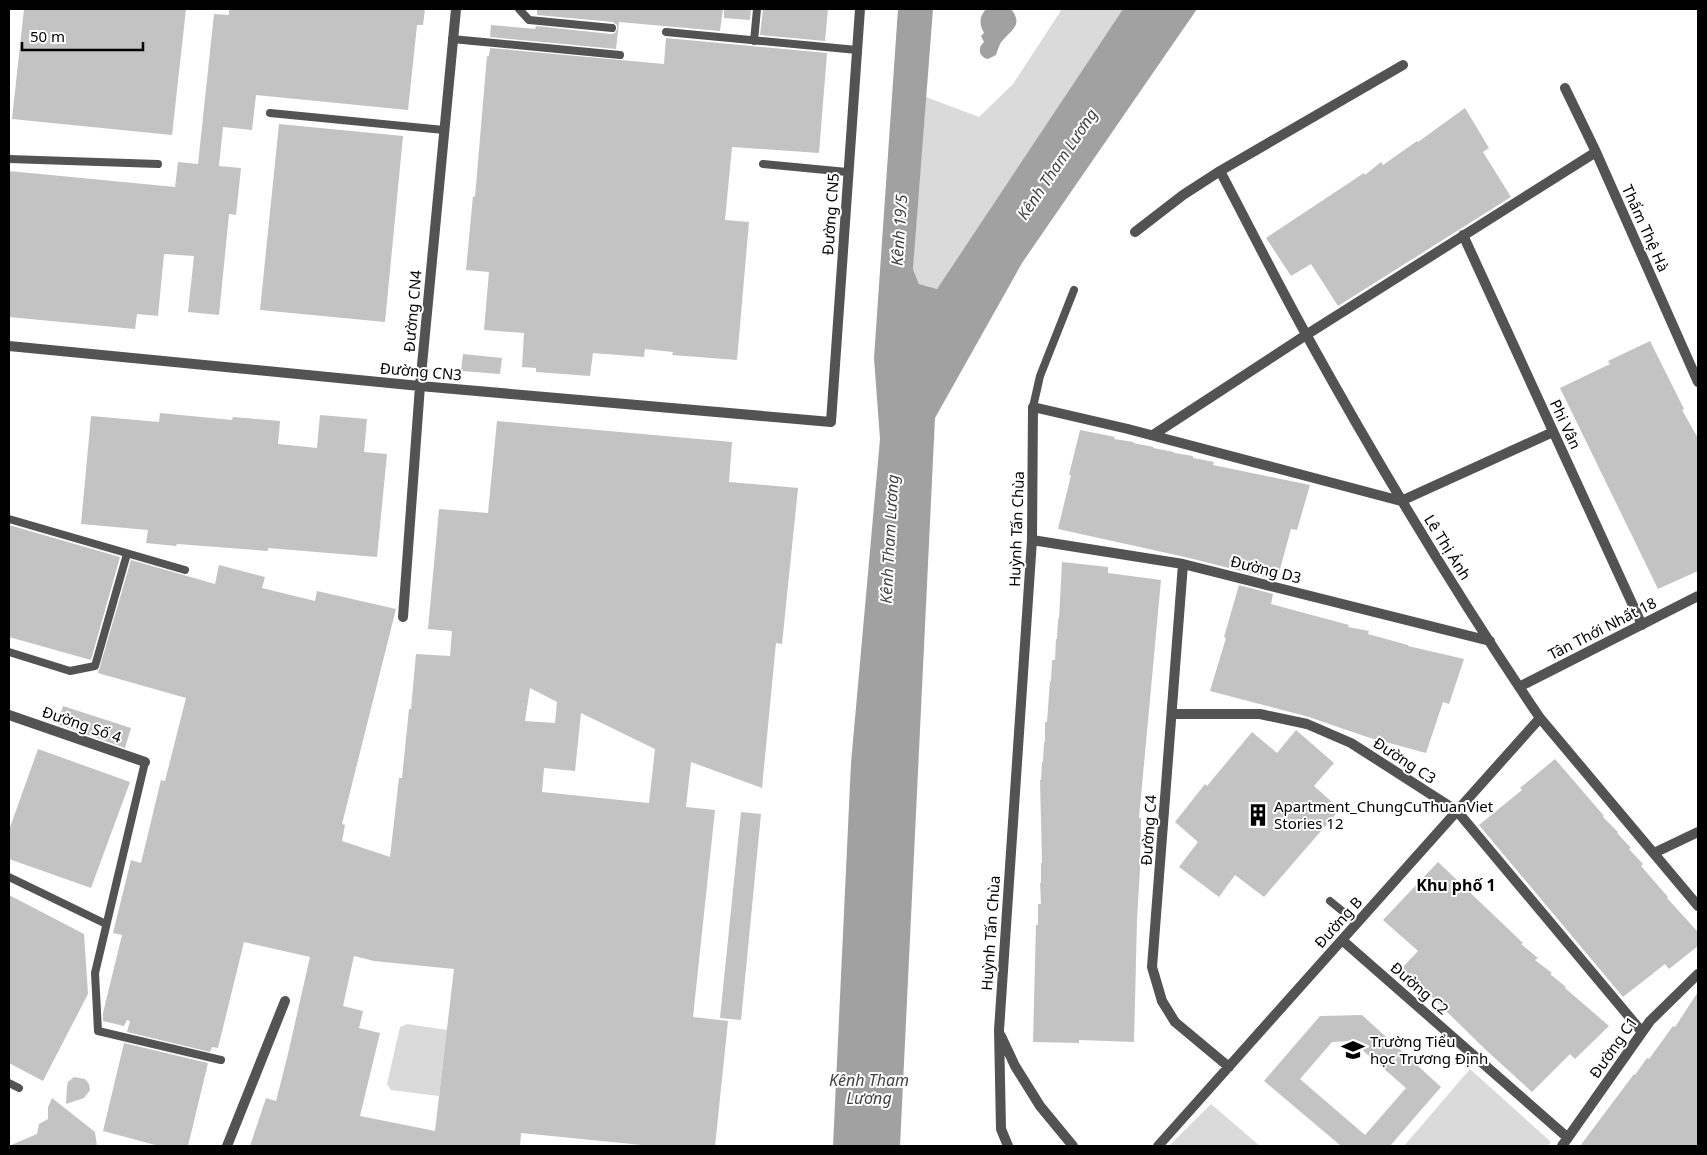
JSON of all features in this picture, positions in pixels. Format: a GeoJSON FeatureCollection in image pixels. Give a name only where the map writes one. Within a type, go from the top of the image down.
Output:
{"type":"FeatureCollection","features":[{"type":"Feature","properties":{"kind":"street","name":"Đường CN4"},"geometry":{"type":"LineString","coordinates":[[403,617],[420,386],[456,9]]}},
{"type":"Feature","properties":{"kind":"street","name":"Đường CN5"},"geometry":{"type":"LineString","coordinates":[[831,422],[860,9]]}},
{"type":"Feature","properties":{"kind":"street"},"geometry":{"type":"LineString","coordinates":[[1135,232],[1183,195],[1220,171],[1403,65]]}},
{"type":"Feature","properties":{"kind":"street","name":"Thẩm Thệ Hà"},"geometry":{"type":"LineString","coordinates":[[1565,88],[1694,363],[1698,382]]}},
{"type":"Feature","properties":{"kind":"street"},"geometry":{"type":"LineString","coordinates":[[1152,435],[1306,335],[1596,152]]}},
{"type":"Feature","properties":{"kind":"street","name":"Lê Thị Ánh"},"geometry":{"type":"LineString","coordinates":[[1220,171],[1306,335],[1401,501],[1519,686],[1540,718],[1698,906]]}},
{"type":"Feature","properties":{"kind":"street","name":"Phi Vân"},"geometry":{"type":"LineString","coordinates":[[1463,235],[1642,625]]}},
{"type":"Feature","properties":{"kind":"street","name":"Đường CN3"},"geometry":{"type":"LineString","coordinates":[[9,346],[420,386],[831,422]]}},
{"type":"Feature","properties":{"kind":"street"},"geometry":{"type":"LineString","coordinates":[[1033,407],[1152,435],[1401,501],[1553,432]]}},
{"type":"Feature","properties":{"kind":"street","name":"Huỳnh Tấn Chùa"},"geometry":{"type":"LineString","coordinates":[[1008,1146],[1001,1129],[999,1030],[1032,540],[1033,407]]}},
{"type":"Feature","properties":{"kind":"street","name":"Đường D3"},"geometry":{"type":"LineString","coordinates":[[1032,540],[1184,564],[1490,641]]}},
{"type":"Feature","properties":{"kind":"street","name":"Đường C4"},"geometry":{"type":"LineString","coordinates":[[1184,564],[1152,967],[1162,1001],[1175,1022],[1229,1067]]}},
{"type":"Feature","properties":{"kind":"street","name":"Tân Thới Nhất 18"},"geometry":{"type":"LineString","coordinates":[[1519,686],[1698,596]]}},
{"type":"Feature","properties":{"kind":"street","name":"Đường C3"},"geometry":{"type":"LineString","coordinates":[[1172,714],[1260,714],[1307,724],[1351,742],[1457,811],[1642,1032]]}},
{"type":"Feature","properties":{"kind":"street","name":"Đường Số 4"},"geometry":{"type":"LineString","coordinates":[[9,715],[145,762]]}},
{"type":"Feature","properties":{"kind":"street","name":"Đường B"},"geometry":{"type":"LineString","coordinates":[[1158,1146],[1540,718]]}},
{"type":"Feature","properties":{"kind":"street"},"geometry":{"type":"LineString","coordinates":[[1654,853],[1698,832]]}},
{"type":"Feature","properties":{"kind":"street","name":"Đường C2"},"geometry":{"type":"LineString","coordinates":[[1342,940],[1565,1142]]}},
{"type":"Feature","properties":{"kind":"street","name":"Đường C1"},"geometry":{"type":"LineString","coordinates":[[1565,1142],[1650,1021],[1698,974]]}},
{"type":"Feature","properties":{"kind":"street"},"geometry":{"type":"LineString","coordinates":[[227,1146],[285,1002]]}},
{"type":"Feature","properties":{"kind":"street","name":"Huỳnh Tấn Chùa"},"geometry":{"type":"LineString","coordinates":[[999,1030],[1015,1066],[1040,1106],[1073,1146]]}},
{"type":"Feature","properties":{"kind":"lane"},"geometry":{"type":"LineString","coordinates":[[519,9],[529,20],[612,28]]}},
{"type":"Feature","properties":{"kind":"lane"},"geometry":{"type":"LineString","coordinates":[[754,41],[757,9]]}},
{"type":"Feature","properties":{"kind":"lane"},"geometry":{"type":"LineString","coordinates":[[666,32],[857,50]]}},
{"type":"Feature","properties":{"kind":"lane"},"geometry":{"type":"LineString","coordinates":[[452,39],[620,56]]}},
{"type":"Feature","properties":{"kind":"lane"},"geometry":{"type":"LineString","coordinates":[[270,113],[444,130]]}},
{"type":"Feature","properties":{"kind":"lane"},"geometry":{"type":"LineString","coordinates":[[9,159],[158,164]]}},
{"type":"Feature","properties":{"kind":"lane"},"geometry":{"type":"LineString","coordinates":[[763,164],[848,172]]}},
{"type":"Feature","properties":{"kind":"lane"},"geometry":{"type":"LineString","coordinates":[[1033,407],[1040,376],[1074,290]]}},
{"type":"Feature","properties":{"kind":"lane"},"geometry":{"type":"LineString","coordinates":[[9,519],[185,570]]}},
{"type":"Feature","properties":{"kind":"lane"},"geometry":{"type":"LineString","coordinates":[[9,652],[70,671],[95,666],[127,554]]}},
{"type":"Feature","properties":{"kind":"lane"},"geometry":{"type":"LineString","coordinates":[[145,762],[95,973],[98,1031],[221,1060]]}},
{"type":"Feature","properties":{"kind":"lane"},"geometry":{"type":"LineString","coordinates":[[9,877],[106,924]]}},
{"type":"Feature","properties":{"kind":"lane"},"geometry":{"type":"LineString","coordinates":[[1330,901],[1357,923]]}},
{"type":"Feature","properties":{"kind":"lane"},"geometry":{"type":"LineString","coordinates":[[9,1083],[20,1088]]}},
{"type":"Feature","properties":{"kind":"shaded area"},"geometry":{"type":"Polygon","coordinates":[[[1062,9],[1123,9],[937,289],[919,284],[913,269],[926,97],[979,117],[1013,84],[1062,9]]]}},
{"type":"Feature","properties":{"kind":"shaded area"},"geometry":{"type":"Polygon","coordinates":[[[407,1024],[447,1030],[439,1096],[391,1090],[387,1084],[400,1027],[407,1024]]]}},
{"type":"Feature","properties":{"kind":"shaded area"},"geometry":{"type":"Polygon","coordinates":[[[1470,1069],[1551,1142],[1548,1146],[1404,1146],[1470,1069]]]}},
{"type":"Feature","properties":{"kind":"shaded area"},"geometry":{"type":"Polygon","coordinates":[[[1211,1104],[1260,1146],[1169,1146],[1211,1104]]]}},
{"type":"Feature","properties":{"kind":"water","name":"Kênh Tham Lương"},"geometry":{"type":"Polygon","coordinates":[[[898,9],[933,9],[913,269],[919,284],[937,289],[1123,9],[1197,9],[1022,263],[935,418],[900,1146],[833,1146],[851,763],[880,439],[874,358],[898,9]]]}},
{"type":"Feature","properties":{"kind":"water"},"geometry":{"type":"Polygon","coordinates":[[[986,9],[1011,9],[1016,19],[1015,26],[1000,43],[996,55],[988,59],[980,52],[980,47],[984,42],[981,36],[984,33],[981,21],[986,9]]]}},
{"type":"Feature","properties":{"kind":"building"},"geometry":{"type":"Polygon","coordinates":[[[24,9],[186,9],[172,135],[12,119],[24,9]]]}},
{"type":"Feature","properties":{"kind":"building"},"geometry":{"type":"Polygon","coordinates":[[[229,9],[425,9],[423,25],[417,25],[408,110],[256,95],[252,130],[223,127],[219,166],[241,168],[236,215],[229,214],[219,315],[188,312],[194,256],[164,254],[158,316],[137,314],[135,329],[9,317],[9,171],[175,187],[178,162],[198,164],[214,14],[229,15],[229,9]]]}},
{"type":"Feature","properties":{"kind":"building"},"geometry":{"type":"Polygon","coordinates":[[[537,9],[723,9],[720,31],[619,22],[616,49],[490,37],[491,25],[535,29],[536,26],[611,34],[615,33],[617,29],[617,25],[613,22],[537,15],[537,9]]]}},
{"type":"Feature","properties":{"kind":"building"},"geometry":{"type":"Polygon","coordinates":[[[724,9],[751,9],[750,20],[724,18],[724,9]]]}},
{"type":"Feature","properties":{"kind":"building"},"geometry":{"type":"Polygon","coordinates":[[[763,9],[828,9],[825,41],[760,35],[763,9]]]}},
{"type":"Feature","properties":{"kind":"building"},"geometry":{"type":"Polygon","coordinates":[[[666,38],[827,53],[819,153],[732,147],[725,220],[749,222],[737,360],[672,355],[673,352],[645,349],[644,357],[593,353],[590,376],[536,372],[536,368],[522,367],[524,333],[484,330],[489,272],[466,270],[473,196],[475,197],[487,56],[489,56],[490,48],[664,64],[666,38]]]}},
{"type":"Feature","properties":{"kind":"building"},"geometry":{"type":"Polygon","coordinates":[[[1465,108],[1489,148],[1483,152],[1511,197],[1338,306],[1311,264],[1291,276],[1266,238],[1364,173],[1365,175],[1381,162],[1383,165],[1465,108]]]}},
{"type":"Feature","properties":{"kind":"building"},"geometry":{"type":"Polygon","coordinates":[[[279,124],[403,136],[385,322],[260,310],[279,124]]]}},
{"type":"Feature","properties":{"kind":"building"},"geometry":{"type":"Polygon","coordinates":[[[1650,341],[1684,409],[1682,410],[1698,438],[1698,571],[1658,589],[1560,388],[1610,364],[1608,361],[1650,341]]]}},
{"type":"Feature","properties":{"kind":"building"},"geometry":{"type":"Polygon","coordinates":[[[463,354],[502,358],[500,374],[461,371],[463,354]]]}},
{"type":"Feature","properties":{"kind":"building"},"geometry":{"type":"Polygon","coordinates":[[[160,413],[232,420],[233,417],[280,421],[278,444],[317,448],[320,415],[367,419],[364,452],[387,454],[377,557],[268,548],[268,551],[146,543],[148,530],[81,524],[91,416],[159,422],[160,413]]]}},
{"type":"Feature","properties":{"kind":"building"},"geometry":{"type":"Polygon","coordinates":[[[497,421],[732,442],[729,482],[798,488],[782,644],[776,643],[762,788],[691,762],[686,807],[715,810],[693,1017],[728,1021],[715,1146],[652,1146],[521,1133],[520,1146],[250,1146],[266,1098],[276,1101],[310,957],[244,942],[218,1048],[212,1047],[210,1052],[127,1032],[130,1021],[127,1020],[124,1026],[103,1021],[103,1013],[122,935],[113,933],[131,860],[141,863],[161,780],[165,781],[186,698],[98,673],[131,560],[215,584],[219,565],[265,577],[262,588],[315,601],[317,591],[396,609],[342,824],[345,825],[342,841],[390,857],[399,778],[402,778],[409,709],[411,709],[416,654],[450,656],[452,631],[428,629],[439,509],[488,513],[497,421]],[[530,688],[525,721],[555,723],[557,702],[530,688]],[[581,713],[575,771],[544,768],[542,792],[649,803],[655,749],[581,713]],[[354,956],[343,1006],[363,1011],[359,1028],[380,1033],[360,1116],[435,1131],[454,969],[374,961],[354,956]]]}},
{"type":"Feature","properties":{"kind":"building"},"geometry":{"type":"Polygon","coordinates":[[[1080,430],[1193,456],[1193,458],[1214,462],[1213,465],[1310,485],[1297,530],[1291,529],[1277,580],[1185,557],[1058,529],[1080,430]]]}},
{"type":"Feature","properties":{"kind":"building"},"geometry":{"type":"Polygon","coordinates":[[[9,525],[120,557],[91,660],[9,637],[9,525]]]}},
{"type":"Feature","properties":{"kind":"building"},"geometry":{"type":"Polygon","coordinates":[[[1062,562],[1108,567],[1108,573],[1161,580],[1139,818],[1141,818],[1140,869],[1134,1042],[1079,1040],[1079,1043],[1033,1042],[1036,925],[1038,925],[1038,904],[1041,904],[1040,780],[1052,660],[1055,660],[1062,562]]]}},
{"type":"Feature","properties":{"kind":"building"},"geometry":{"type":"Polygon","coordinates":[[[1239,585],[1273,594],[1271,604],[1349,625],[1348,627],[1369,631],[1368,634],[1408,646],[1464,659],[1449,704],[1443,702],[1426,753],[1367,737],[1309,717],[1210,691],[1239,585]]]}},
{"type":"Feature","properties":{"kind":"building"},"geometry":{"type":"Polygon","coordinates":[[[63,706],[131,728],[125,748],[57,724],[63,706]]]}},
{"type":"Feature","properties":{"kind":"building","name":"Apartment_ChungCuThuanViet Stories 12"},"geometry":{"type":"Polygon","coordinates":[[[1296,730],[1334,763],[1314,786],[1340,809],[1264,897],[1235,875],[1219,897],[1179,867],[1198,842],[1175,822],[1205,784],[1207,786],[1252,732],[1277,753],[1296,730]]]}},
{"type":"Feature","properties":{"kind":"building"},"geometry":{"type":"Polygon","coordinates":[[[38,749],[130,782],[91,888],[9,859],[9,830],[38,749]]]}},
{"type":"Feature","properties":{"kind":"building"},"geometry":{"type":"Polygon","coordinates":[[[1555,759],[1631,848],[1629,849],[1643,864],[1641,866],[1667,898],[1698,932],[1698,946],[1669,969],[1665,964],[1623,997],[1479,825],[1522,790],[1520,788],[1555,759]]]}},
{"type":"Feature","properties":{"kind":"building"},"geometry":{"type":"Polygon","coordinates":[[[741,812],[761,814],[741,1020],[720,1018],[741,812]]]}},
{"type":"Feature","properties":{"kind":"building"},"geometry":{"type":"Polygon","coordinates":[[[1438,862],[1523,943],[1521,944],[1538,958],[1535,960],[1552,973],[1550,974],[1609,1026],[1575,1059],[1570,1054],[1532,1092],[1402,968],[1418,951],[1383,920],[1438,862]]]}},
{"type":"Feature","properties":{"kind":"building"},"geometry":{"type":"Polygon","coordinates":[[[9,895],[84,934],[88,994],[43,1081],[9,1063],[9,895]]]}},
{"type":"Feature","properties":{"kind":"building"},"geometry":{"type":"Polygon","coordinates":[[[1698,992],[1698,1146],[1580,1146],[1634,1074],[1647,1058],[1649,1059],[1673,1026],[1675,1027],[1698,992]]]}},
{"type":"Feature","properties":{"kind":"building"},"geometry":{"type":"Polygon","coordinates":[[[1362,1015],[1441,1087],[1390,1146],[1341,1146],[1264,1081],[1320,1016],[1362,1015]],[[1352,1041],[1332,1042],[1300,1079],[1365,1135],[1406,1088],[1352,1041]]]}},
{"type":"Feature","properties":{"kind":"building"},"geometry":{"type":"Polygon","coordinates":[[[124,1043],[208,1063],[188,1146],[159,1146],[103,1131],[124,1043]]]}},
{"type":"Feature","properties":{"kind":"building"},"geometry":{"type":"Polygon","coordinates":[[[74,1077],[85,1079],[89,1084],[90,1090],[84,1098],[66,1104],[68,1082],[74,1077]]]}},
{"type":"Feature","properties":{"kind":"building"},"geometry":{"type":"Polygon","coordinates":[[[52,1098],[95,1132],[97,1146],[9,1146],[37,1134],[39,1124],[48,1119],[48,1107],[52,1098]]]}},
{"type":"Feature","properties":{"kind":"place","name":"Apartment_ChungCuThuanViet Stories 12"},"geometry":{"type":"Point","coordinates":[1258,815]}},
{"type":"Feature","properties":{"kind":"place","name":"Trường Tiểu học Trương Định"},"geometry":{"type":"Point","coordinates":[1353,1050]}},
{"type":"Feature","properties":{"kind":"district","name":"Khu phố 1"},"geometry":{"type":"Point","coordinates":[1456,885]}},
{"type":"Feature","properties":{"kind":"water label","name":"Kênh 19/5"},"geometry":{"type":"Point","coordinates":[899,230]}}]}
